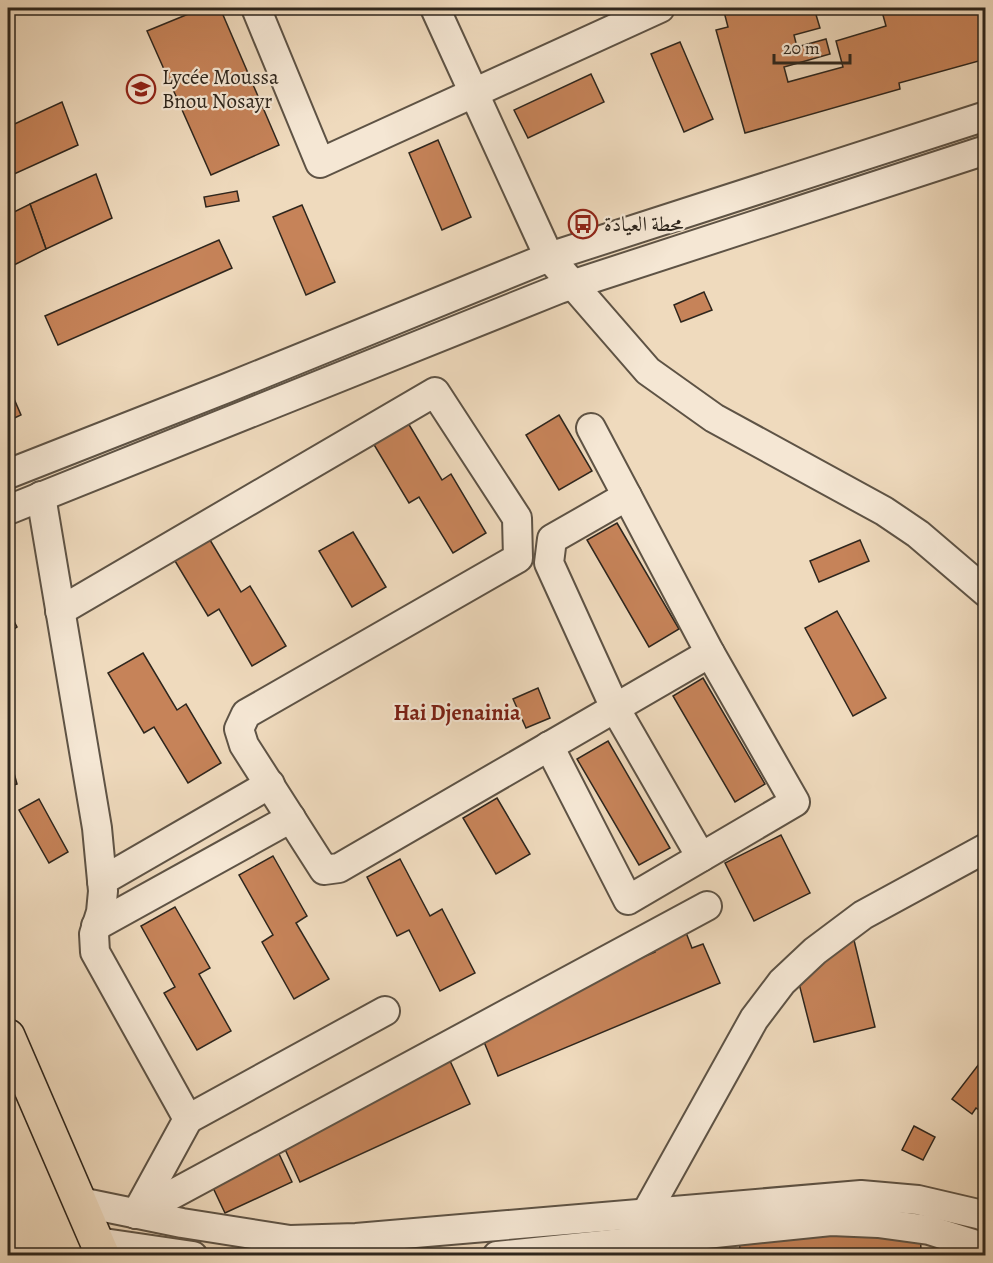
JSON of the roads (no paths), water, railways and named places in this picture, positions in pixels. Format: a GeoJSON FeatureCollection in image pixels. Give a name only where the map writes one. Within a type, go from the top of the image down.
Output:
{"type":"FeatureCollection","features":[{"type":"Feature","properties":{"kind":"main road"},"geometry":{"type":"LineString","coordinates":[[8,1036],[100,1249]]}},
{"type":"Feature","properties":{"kind":"street"},"geometry":{"type":"LineString","coordinates":[[256,8],[320,163],[660,8]]}},
{"type":"Feature","properties":{"kind":"street"},"geometry":{"type":"LineString","coordinates":[[435,8],[549,257],[648,371],[714,418],[884,511],[918,534],[986,592]]}},
{"type":"Feature","properties":{"kind":"street"},"geometry":{"type":"LineString","coordinates":[[8,474],[549,257],[986,116]]}},
{"type":"Feature","properties":{"kind":"street"},"geometry":{"type":"LineString","coordinates":[[8,510],[572,285],[986,150]]}},
{"type":"Feature","properties":{"kind":"street"},"geometry":{"type":"LineString","coordinates":[[60,611],[435,392],[517,518],[518,558],[246,714],[239,729],[244,745],[324,870],[339,868],[710,653]]}},
{"type":"Feature","properties":{"kind":"street"},"geometry":{"type":"LineString","coordinates":[[549,746],[628,900],[795,802],[710,653],[591,428]]}},
{"type":"Feature","properties":{"kind":"street"},"geometry":{"type":"LineString","coordinates":[[41,496],[97,828],[103,891],[101,912],[94,934],[95,952],[188,1119]]}},
{"type":"Feature","properties":{"kind":"street"},"geometry":{"type":"LineString","coordinates":[[627,496],[552,539],[549,563],[615,708],[701,857]]}},
{"type":"Feature","properties":{"kind":"street"},"geometry":{"type":"LineString","coordinates":[[102,880],[270,784]]}},
{"type":"Feature","properties":{"kind":"street"},"geometry":{"type":"LineString","coordinates":[[96,926],[291,818]]}},
{"type":"Feature","properties":{"kind":"street"},"geometry":{"type":"LineString","coordinates":[[632,1241],[754,1019],[782,982],[816,951],[863,915],[986,849]]}},
{"type":"Feature","properties":{"kind":"street"},"geometry":{"type":"LineString","coordinates":[[136,1214],[707,906]]}},
{"type":"Feature","properties":{"kind":"street"},"geometry":{"type":"LineString","coordinates":[[136,1214],[188,1119],[386,1011]]}},
{"type":"Feature","properties":{"kind":"street"},"geometry":{"type":"LineString","coordinates":[[80,1202],[182,1223],[290,1240],[356,1238],[861,1195],[918,1200],[986,1217]]}},
{"type":"Feature","properties":{"kind":"street"},"geometry":{"type":"LineString","coordinates":[[510,1255],[831,1221],[878,1223],[929,1230],[986,1248]]}},
{"type":"Feature","properties":{"kind":"street"},"geometry":{"type":"LineString","coordinates":[[100,1249],[193,1256]]}},
{"type":"Feature","properties":{"kind":"place","name":"Lycée Moussa Bnou Nosayr"},"geometry":{"type":"Point","coordinates":[141,89]}},
{"type":"Feature","properties":{"kind":"place","name":"محطة العيادة"},"geometry":{"type":"Point","coordinates":[583,224]}},
{"type":"Feature","properties":{"kind":"district","name":"Hai Djenainia"},"geometry":{"type":"Point","coordinates":[457,712]}}]}
